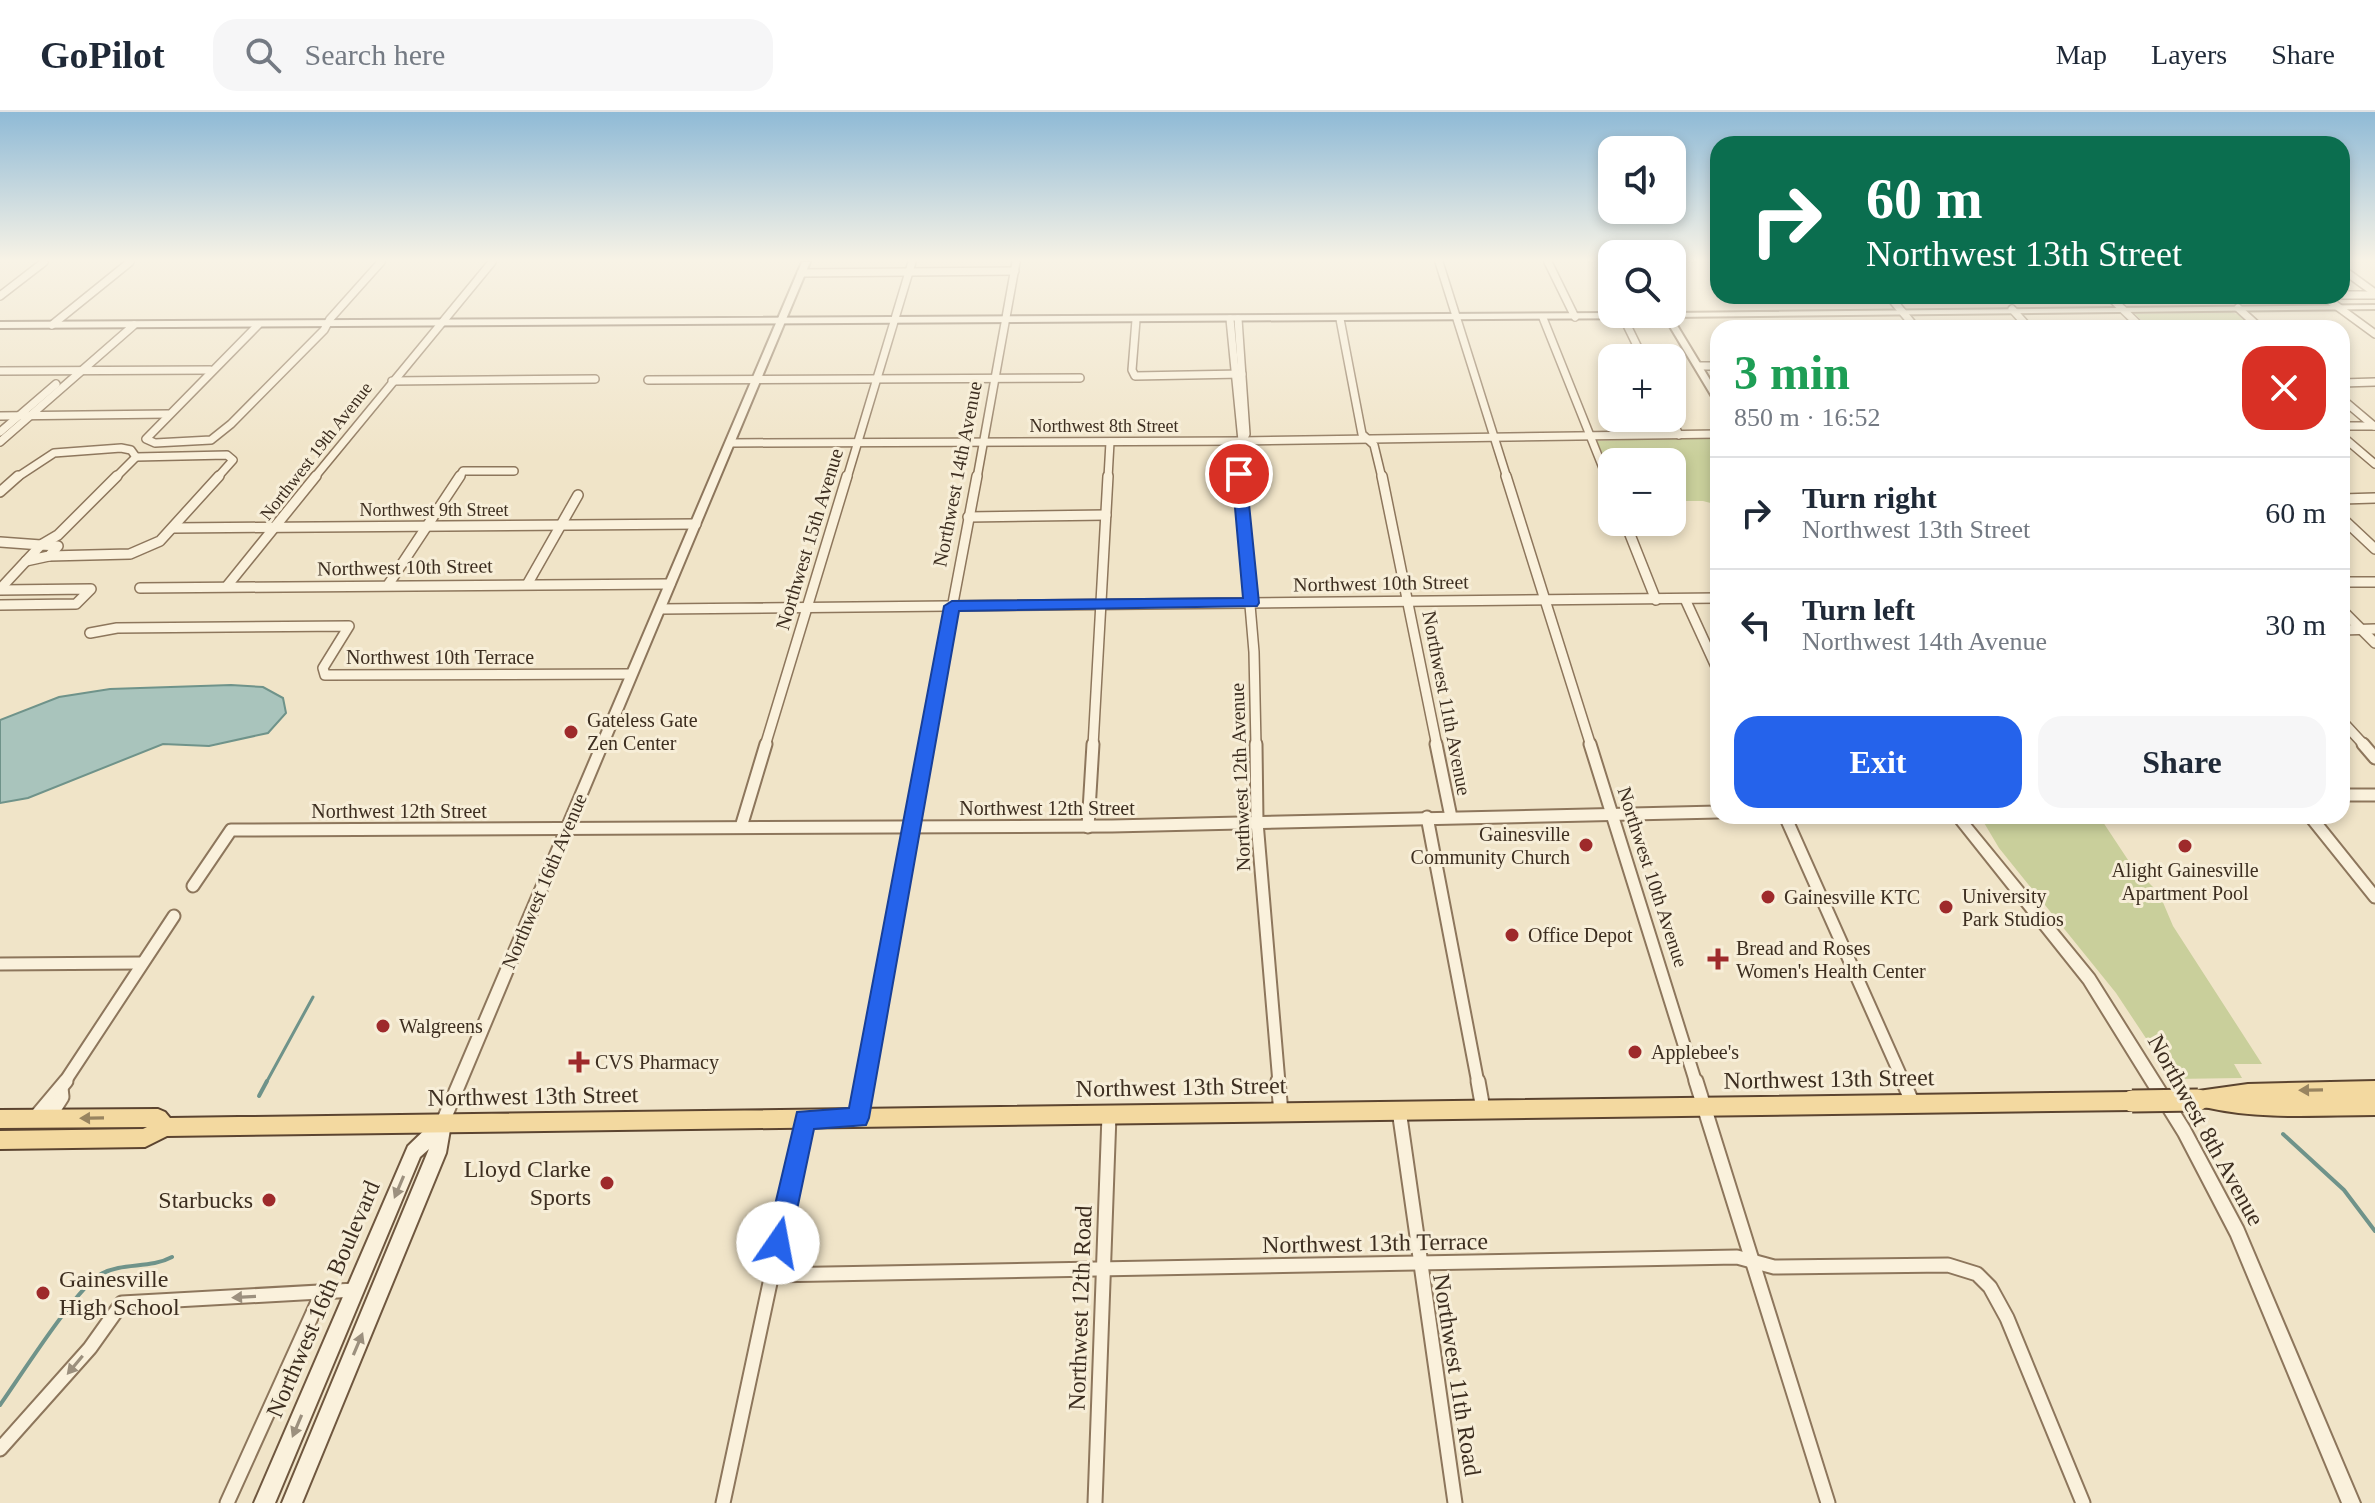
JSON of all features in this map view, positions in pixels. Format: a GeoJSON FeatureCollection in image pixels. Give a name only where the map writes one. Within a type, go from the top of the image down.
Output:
{"type":"FeatureCollection","features":[{"type":"Feature","properties":{"kind":"main road","name":"Northwest 13th Street"},"geometry":{"type":"LineString","coordinates":[[2198,1100],[2248,1092],[2375,1089]]}},
{"type":"Feature","properties":{"kind":"main road","name":"Northwest 13th Street"},"geometry":{"type":"LineString","coordinates":[[0,1140],[145,1138],[165,1127],[2198,1100],[2258,1107],[2375,1106]]}},
{"type":"Feature","properties":{"kind":"main road","name":"Northwest 13th Street"},"geometry":{"type":"LineString","coordinates":[[0,1119],[158,1118],[165,1127]]}},
{"type":"Feature","properties":{"kind":"main road"},"geometry":{"type":"LineString","coordinates":[[0,1128],[27,1127],[41,1119]]}},
{"type":"Feature","properties":{"kind":"main road","name":"Northwest 16th Boulevard"},"geometry":{"type":"LineString","coordinates":[[264,1503],[414,1152],[442,1124]]}},
{"type":"Feature","properties":{"kind":"main road","name":"Northwest 16th Avenue"},"geometry":{"type":"LineString","coordinates":[[292,1503],[437,1153],[442,1124]]}},
{"type":"Feature","properties":{"kind":"street"},"geometry":{"type":"LineString","coordinates":[[0,432],[127,327]]}},
{"type":"Feature","properties":{"kind":"street"},"geometry":{"type":"LineString","coordinates":[[0,442],[127,327]]}},
{"type":"Feature","properties":{"kind":"street"},"geometry":{"type":"LineString","coordinates":[[256,327],[210,370],[146,439],[155,443],[211,440],[231,424],[323,327]]}},
{"type":"Feature","properties":{"kind":"street","name":"Northwest 19th Avenue"},"geometry":{"type":"LineString","coordinates":[[227,586],[438,327]]}},
{"type":"Feature","properties":{"kind":"street","name":"Northwest 16th Avenue"},"geometry":{"type":"LineString","coordinates":[[442,1124],[779,327]]}},
{"type":"Feature","properties":{"kind":"street","name":"Northwest 15th Avenue"},"geometry":{"type":"LineString","coordinates":[[741,827],[892,327]]}},
{"type":"Feature","properties":{"kind":"street","name":"Northwest 14th Avenue"},"geometry":{"type":"LineString","coordinates":[[858,1118],[1005,327]]}},
{"type":"Feature","properties":{"kind":"street"},"geometry":{"type":"LineString","coordinates":[[1135,327],[1132,370],[1135,376],[1238,374]]}},
{"type":"Feature","properties":{"kind":"street","name":"Northwest 12th Avenue"},"geometry":{"type":"LineString","coordinates":[[1235,327],[1246,434],[1242,441],[1239,474],[1252,603],[1257,822],[1281,1112]]}},
{"type":"Feature","properties":{"kind":"street","name":"Northwest 11th Avenue"},"geometry":{"type":"LineString","coordinates":[[1342,327],[1362,434],[1374,445],[1451,817]]}},
{"type":"Feature","properties":{"kind":"street","name":"Northwest 10th Avenue"},"geometry":{"type":"LineString","coordinates":[[1460,327],[1828,1503]]}},
{"type":"Feature","properties":{"kind":"street"},"geometry":{"type":"LineString","coordinates":[[1547,327],[1598,456]]}},
{"type":"Feature","properties":{"kind":"street"},"geometry":{"type":"LineString","coordinates":[[1676,328],[1710,386]]}},
{"type":"Feature","properties":{"kind":"street"},"geometry":{"type":"LineString","coordinates":[[1699,366],[1710,366]]}},
{"type":"Feature","properties":{"kind":"street"},"geometry":{"type":"LineString","coordinates":[[0,371],[210,370]]}},
{"type":"Feature","properties":{"kind":"street"},"geometry":{"type":"LineString","coordinates":[[648,380],[1080,378]]}},
{"type":"Feature","properties":{"kind":"street"},"geometry":{"type":"LineString","coordinates":[[392,381],[595,379]]}},
{"type":"Feature","properties":{"kind":"street"},"geometry":{"type":"LineString","coordinates":[[2350,383],[2375,382]]}},
{"type":"Feature","properties":{"kind":"street"},"geometry":{"type":"LineString","coordinates":[[2350,406],[2374,426]]}},
{"type":"Feature","properties":{"kind":"street"},"geometry":{"type":"LineString","coordinates":[[0,416],[168,414]]}},
{"type":"Feature","properties":{"kind":"street"},"geometry":{"type":"LineString","coordinates":[[2350,426],[2374,426]]}},
{"type":"Feature","properties":{"kind":"street","name":"Northwest 8th Street"},"geometry":{"type":"LineString","coordinates":[[731,443],[1242,441],[1710,434]]}},
{"type":"Feature","properties":{"kind":"street"},"geometry":{"type":"LineString","coordinates":[[1088,827],[1110,442]]}},
{"type":"Feature","properties":{"kind":"street"},"geometry":{"type":"LineString","coordinates":[[2350,443],[2375,464]]}},
{"type":"Feature","properties":{"kind":"street"},"geometry":{"type":"LineString","coordinates":[[0,492],[35,459],[57,449],[121,448],[131,450],[136,457]]}},
{"type":"Feature","properties":{"kind":"street"},"geometry":{"type":"LineString","coordinates":[[0,605],[76,604],[91,589],[0,589],[5,579],[41,545],[58,535],[136,457],[227,455],[233,460],[160,541],[130,554],[49,556],[26,561]]}},
{"type":"Feature","properties":{"kind":"street"},"geometry":{"type":"LineString","coordinates":[[388,585],[463,471],[514,471]]}},
{"type":"Feature","properties":{"kind":"street"},"geometry":{"type":"LineString","coordinates":[[528,583],[578,495]]}},
{"type":"Feature","properties":{"kind":"street"},"geometry":{"type":"LineString","coordinates":[[2350,499],[2375,498]]}},
{"type":"Feature","properties":{"kind":"street"},"geometry":{"type":"LineString","coordinates":[[968,517],[1106,515]]}},
{"type":"Feature","properties":{"kind":"street","name":"Northwest 9th Street"},"geometry":{"type":"LineString","coordinates":[[173,528],[696,524]]}},
{"type":"Feature","properties":{"kind":"street"},"geometry":{"type":"LineString","coordinates":[[2350,526],[2375,549]]}},
{"type":"Feature","properties":{"kind":"street"},"geometry":{"type":"LineString","coordinates":[[1631,536],[1656,600]]}},
{"type":"Feature","properties":{"kind":"street"},"geometry":{"type":"LineString","coordinates":[[0,542],[58,546],[49,556]]}},
{"type":"Feature","properties":{"kind":"street"},"geometry":{"type":"LineString","coordinates":[[2350,582],[2375,582]]}},
{"type":"Feature","properties":{"kind":"street","name":"Northwest 10th Street"},"geometry":{"type":"LineString","coordinates":[[140,588],[670,584]]}},
{"type":"Feature","properties":{"kind":"street","name":"Northwest 10th Street"},"geometry":{"type":"LineString","coordinates":[[660,609],[1710,598]]}},
{"type":"Feature","properties":{"kind":"street"},"geometry":{"type":"LineString","coordinates":[[1685,599],[1710,654]]}},
{"type":"Feature","properties":{"kind":"street"},"geometry":{"type":"LineString","coordinates":[[2350,618],[2375,643]]}},
{"type":"Feature","properties":{"kind":"street","name":"Northwest 10th Terrace"},"geometry":{"type":"LineString","coordinates":[[90,633],[117,628],[349,626],[323,668],[325,675],[631,674]]}},
{"type":"Feature","properties":{"kind":"street"},"geometry":{"type":"LineString","coordinates":[[2350,630],[2375,629]]}},
{"type":"Feature","properties":{"kind":"street"},"geometry":{"type":"LineString","coordinates":[[2350,730],[2375,758]]}},
{"type":"Feature","properties":{"kind":"street"},"geometry":{"type":"LineString","coordinates":[[2350,795],[2375,795]]}},
{"type":"Feature","properties":{"kind":"street","name":"Northwest 12th Street"},"geometry":{"type":"LineString","coordinates":[[193,886],[231,830],[1088,827],[1710,812]]}},
{"type":"Feature","properties":{"kind":"street"},"geometry":{"type":"LineString","coordinates":[[1427,817],[1483,1109]]}},
{"type":"Feature","properties":{"kind":"street"},"geometry":{"type":"LineString","coordinates":[[1789,824],[1913,1104]]}},
{"type":"Feature","properties":{"kind":"street","name":"Northwest 8th Avenue"},"geometry":{"type":"LineString","coordinates":[[1963,824],[2089,979],[2184,1131],[2237,1232],[2351,1503]]}},
{"type":"Feature","properties":{"kind":"street"},"geometry":{"type":"LineString","coordinates":[[2316,824],[2375,897]]}},
{"type":"Feature","properties":{"kind":"street"},"geometry":{"type":"LineString","coordinates":[[41,1119],[62,1097],[61,1088],[174,916]]}},
{"type":"Feature","properties":{"kind":"street"},"geometry":{"type":"LineString","coordinates":[[0,964],[141,963]]}},
{"type":"Feature","properties":{"kind":"street","name":"Northwest 11th Road"},"geometry":{"type":"LineString","coordinates":[[1399,1110],[1418,1264],[1455,1503]]}},
{"type":"Feature","properties":{"kind":"street","name":"Northwest 12th Road"},"geometry":{"type":"LineString","coordinates":[[1095,1503],[1109,1115]]}},
{"type":"Feature","properties":{"kind":"street"},"geometry":{"type":"LineString","coordinates":[[723,1503],[805,1119]]}},
{"type":"Feature","properties":{"kind":"street","name":"Northwest 13th Terrace"},"geometry":{"type":"LineString","coordinates":[[771,1275],[1737,1257],[1774,1267],[1948,1265],[1977,1274],[1990,1287],[2007,1318],[2083,1503]]}},
{"type":"Feature","properties":{"kind":"street"},"geometry":{"type":"LineString","coordinates":[[0,1449],[90,1348],[122,1303],[355,1290]]}},
{"type":"Feature","properties":{"kind":"street"},"geometry":{"type":"LineString","coordinates":[[227,1503],[322,1293]]}},
{"type":"Feature","properties":{"kind":"green space"},"geometry":{"type":"Polygon","coordinates":[[[1710,437],[1710,503],[1686,501],[1686,448],[1600,448],[1597,441],[1710,437]]]}},
{"type":"Feature","properties":{"kind":"green space"},"geometry":{"type":"Polygon","coordinates":[[[1985,824],[2104,824],[2132,866],[2159,893],[2173,926],[2262,1064],[2234,1064],[2242,1078],[2173,1079],[2116,993],[1999,848],[1985,824]]]}},
{"type":"Feature","properties":{"kind":"water"},"geometry":{"type":"Polygon","coordinates":[[[231,685],[263,687],[283,698],[286,713],[268,733],[209,746],[163,744],[28,798],[0,803],[0,720],[59,697],[110,689],[231,685]]]}},
{"type":"Feature","properties":{"kind":"waterway"},"geometry":{"type":"LineString","coordinates":[[266,1083],[313,997]]}},
{"type":"Feature","properties":{"kind":"waterway"},"geometry":{"type":"LineString","coordinates":[[259,1096],[267,1081]]}},
{"type":"Feature","properties":{"kind":"waterway"},"geometry":{"type":"LineString","coordinates":[[2283,1134],[2344,1190],[2375,1231]]}},
{"type":"Feature","properties":{"kind":"waterway"},"geometry":{"type":"LineString","coordinates":[[0,1405],[63,1314],[90,1282],[109,1270],[155,1263],[172,1257]]}},
{"type":"Feature","properties":{"kind":"place","name":"Gateless Gate Zen Center"},"geometry":{"type":"Point","coordinates":[571,732]}},
{"type":"Feature","properties":{"kind":"place","name":"Gainesville Community Church"},"geometry":{"type":"Point","coordinates":[1586,845]}},
{"type":"Feature","properties":{"kind":"place","name":"Alight Gainesville Apartment Pool"},"geometry":{"type":"Point","coordinates":[2185,846]}},
{"type":"Feature","properties":{"kind":"place","name":"Gainesville KTC"},"geometry":{"type":"Point","coordinates":[1768,897]}},
{"type":"Feature","properties":{"kind":"place","name":"University Park Studios"},"geometry":{"type":"Point","coordinates":[1946,907]}},
{"type":"Feature","properties":{"kind":"place","name":"Office Depot"},"geometry":{"type":"Point","coordinates":[1512,935]}},
{"type":"Feature","properties":{"kind":"place","name":"Bread and Roses Women's Health Center"},"geometry":{"type":"Point","coordinates":[1718,959]}},
{"type":"Feature","properties":{"kind":"place","name":"Walgreens"},"geometry":{"type":"Point","coordinates":[383,1026]}},
{"type":"Feature","properties":{"kind":"place","name":"Applebee's"},"geometry":{"type":"Point","coordinates":[1635,1052]}},
{"type":"Feature","properties":{"kind":"place","name":"CVS Pharmacy"},"geometry":{"type":"Point","coordinates":[579,1062]}},
{"type":"Feature","properties":{"kind":"place","name":"Lloyd Clarke Sports"},"geometry":{"type":"Point","coordinates":[607,1183]}},
{"type":"Feature","properties":{"kind":"place","name":"Starbucks"},"geometry":{"type":"Point","coordinates":[269,1200]}},
{"type":"Feature","properties":{"kind":"place","name":"Gainesville High School"},"geometry":{"type":"Point","coordinates":[43,1293]}},
{"type":"Feature","properties":{"kind":"route"},"geometry":{"type":"LineString","coordinates":[[778,1243],[805,1119],[858,1118],[952,606],[1252,603],[1239,474]]}}]}
